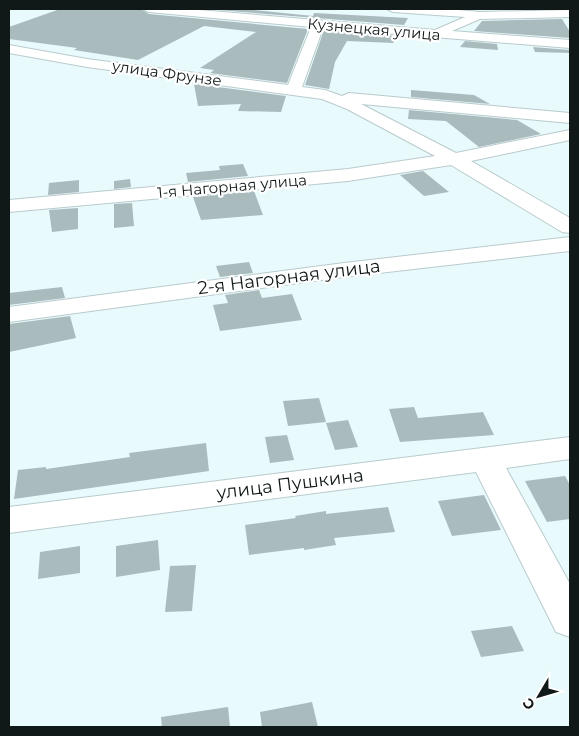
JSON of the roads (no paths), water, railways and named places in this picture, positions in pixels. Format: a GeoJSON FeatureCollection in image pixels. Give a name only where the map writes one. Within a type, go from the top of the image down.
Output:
{"type":"FeatureCollection","features":[{"type":"Feature","properties":{"kind":"street","name":"Кузнецкая улица"},"geometry":{"type":"LineString","coordinates":[[149,9],[570,44]]}},
{"type":"Feature","properties":{"kind":"street"},"geometry":{"type":"LineString","coordinates":[[294,90],[312,38],[314,24],[301,18],[301,9]]}},
{"type":"Feature","properties":{"kind":"street"},"geometry":{"type":"LineString","coordinates":[[393,9],[492,15]]}},
{"type":"Feature","properties":{"kind":"street"},"geometry":{"type":"LineString","coordinates":[[436,33],[478,16],[570,14]]}},
{"type":"Feature","properties":{"kind":"street","name":"улица Фрунзе"},"geometry":{"type":"LineString","coordinates":[[9,49],[87,62],[294,90],[353,106],[454,159],[570,227]]}},
{"type":"Feature","properties":{"kind":"street"},"geometry":{"type":"LineString","coordinates":[[18,65],[87,62]]}},
{"type":"Feature","properties":{"kind":"street"},"geometry":{"type":"LineString","coordinates":[[239,98],[258,94],[263,86]]}},
{"type":"Feature","properties":{"kind":"street","name":"улица Фрунзе"},"geometry":{"type":"LineString","coordinates":[[324,98],[570,118]]}},
{"type":"Feature","properties":{"kind":"street","name":"1-я Нагорная улица"},"geometry":{"type":"LineString","coordinates":[[9,206],[348,175],[454,159],[570,135]]}},
{"type":"Feature","properties":{"kind":"street","name":"2-я Нагорная улица"},"geometry":{"type":"LineString","coordinates":[[9,315],[344,270],[570,244]]}},
{"type":"Feature","properties":{"kind":"street","name":"улица Пушкина"},"geometry":{"type":"LineString","coordinates":[[9,520],[570,448]]}},
{"type":"Feature","properties":{"kind":"street"},"geometry":{"type":"LineString","coordinates":[[486,458],[570,620]]}}]}
